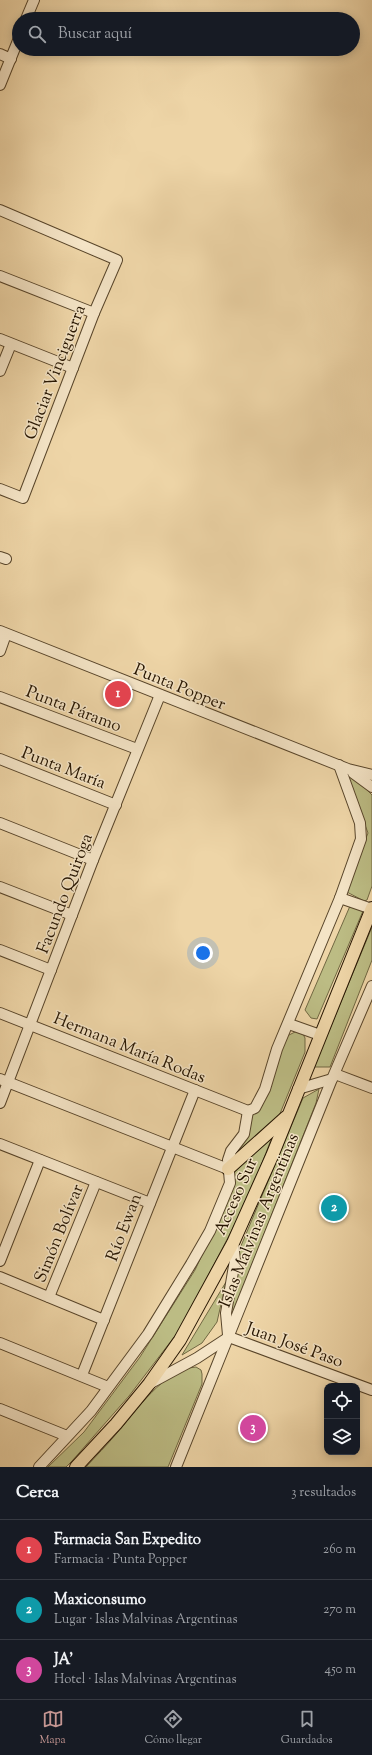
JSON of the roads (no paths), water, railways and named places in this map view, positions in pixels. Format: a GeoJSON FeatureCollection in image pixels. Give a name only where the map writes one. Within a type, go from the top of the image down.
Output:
{"type":"FeatureCollection","features":[{"type":"Feature","properties":{"kind":"main road","name":"Acceso Sur"},"geometry":{"type":"LineString","coordinates":[[76,1467],[116,1424],[149,1384],[180,1340],[233,1243],[288,1115],[372,908]]}},
{"type":"Feature","properties":{"kind":"main road"},"geometry":{"type":"LineString","coordinates":[[228,1168],[288,1115]]}},
{"type":"Feature","properties":{"kind":"street"},"geometry":{"type":"LineString","coordinates":[[29,12],[34,0]]}},
{"type":"Feature","properties":{"kind":"street"},"geometry":{"type":"LineString","coordinates":[[0,54],[11,59]]}},
{"type":"Feature","properties":{"kind":"street"},"geometry":{"type":"LineString","coordinates":[[0,85],[12,56]]}},
{"type":"Feature","properties":{"kind":"street","name":"Glaciar Vinciguerra"},"geometry":{"type":"LineString","coordinates":[[0,210],[117,260],[94,313],[23,498],[0,489]]}},
{"type":"Feature","properties":{"kind":"street"},"geometry":{"type":"LineString","coordinates":[[0,276],[94,313]]}},
{"type":"Feature","properties":{"kind":"street"},"geometry":{"type":"LineString","coordinates":[[0,340],[73,368]]}},
{"type":"Feature","properties":{"kind":"street"},"geometry":{"type":"LineString","coordinates":[[0,372],[11,344]]}},
{"type":"Feature","properties":{"kind":"street"},"geometry":{"type":"LineString","coordinates":[[0,652],[3,633]]}},
{"type":"Feature","properties":{"kind":"street","name":"Punta Popper"},"geometry":{"type":"LineString","coordinates":[[3,633],[344,767],[372,775]]}},
{"type":"Feature","properties":{"kind":"street","name":"Facundo Quiroga"},"geometry":{"type":"LineString","coordinates":[[0,1103],[4,1081],[30,1025],[93,860],[160,695]]}},
{"type":"Feature","properties":{"kind":"street","name":"Punta Páramo"},"geometry":{"type":"LineString","coordinates":[[0,697],[137,750]]}},
{"type":"Feature","properties":{"kind":"street","name":"Punta María"},"geometry":{"type":"LineString","coordinates":[[0,759],[116,805]]}},
{"type":"Feature","properties":{"kind":"street"},"geometry":{"type":"LineString","coordinates":[[39,1467],[91,1411],[148,1334],[210,1231],[230,1183],[228,1160],[231,1151],[246,1129],[248,1111],[255,1108],[259,1102],[277,1049],[289,1024],[340,898],[361,839],[362,831],[344,767]]}},
{"type":"Feature","properties":{"kind":"street","name":"Punta Popper"},"geometry":{"type":"LineString","coordinates":[[344,767],[372,787]]}},
{"type":"Feature","properties":{"kind":"street"},"geometry":{"type":"LineString","coordinates":[[0,823],[93,860]]}},
{"type":"Feature","properties":{"kind":"street"},"geometry":{"type":"LineString","coordinates":[[0,887],[72,915]]}},
{"type":"Feature","properties":{"kind":"street"},"geometry":{"type":"LineString","coordinates":[[340,898],[372,908]]}},
{"type":"Feature","properties":{"kind":"street"},"geometry":{"type":"LineString","coordinates":[[0,950],[51,970]]}},
{"type":"Feature","properties":{"kind":"street","name":"Islas Malvinas Argentinas"},"geometry":{"type":"LineString","coordinates":[[176,1467],[333,1077],[372,986]]}},
{"type":"Feature","properties":{"kind":"street","name":"Hermana María Rodas"},"geometry":{"type":"LineString","coordinates":[[0,1013],[248,1111]]}},
{"type":"Feature","properties":{"kind":"street"},"geometry":{"type":"LineString","coordinates":[[289,1024],[320,1035]]}},
{"type":"Feature","properties":{"kind":"street"},"geometry":{"type":"LineString","coordinates":[[298,1089],[333,1077],[372,1088]]}},
{"type":"Feature","properties":{"kind":"street"},"geometry":{"type":"LineString","coordinates":[[4,1081],[228,1168]]}},
{"type":"Feature","properties":{"kind":"street","name":"Río Ewan"},"geometry":{"type":"LineString","coordinates":[[82,1375],[195,1090]]}},
{"type":"Feature","properties":{"kind":"street"},"geometry":{"type":"LineString","coordinates":[[0,1144],[150,1203]]}},
{"type":"Feature","properties":{"kind":"street"},"geometry":{"type":"LineString","coordinates":[[0,1261],[40,1160]]}},
{"type":"Feature","properties":{"kind":"street","name":"Simón Bolívar"},"geometry":{"type":"LineString","coordinates":[[49,1297],[96,1182]]}},
{"type":"Feature","properties":{"kind":"street","name":"Juan José Paso"},"geometry":{"type":"LineString","coordinates":[[229,1337],[226,1313],[235,1260],[233,1243]]}},
{"type":"Feature","properties":{"kind":"street"},"geometry":{"type":"LineString","coordinates":[[0,1277],[104,1320]]}},
{"type":"Feature","properties":{"kind":"street","name":"Juan José Paso"},"geometry":{"type":"LineString","coordinates":[[149,1384],[197,1358],[229,1337]]}},
{"type":"Feature","properties":{"kind":"street","name":"Juan José Paso"},"geometry":{"type":"LineString","coordinates":[[229,1337],[372,1390]]}},
{"type":"Feature","properties":{"kind":"street"},"geometry":{"type":"LineString","coordinates":[[0,1343],[82,1375],[108,1387]]}},
{"type":"Feature","properties":{"kind":"street"},"geometry":{"type":"LineString","coordinates":[[0,1409],[68,1436]]}},
{"type":"Feature","properties":{"kind":"place","name":"Farmacia San Expedito"},"geometry":{"type":"Point","coordinates":[118,694]}},
{"type":"Feature","properties":{"kind":"place","name":"Maxiconsumo"},"geometry":{"type":"Point","coordinates":[334,1208]}},
{"type":"Feature","properties":{"kind":"place","name":"JA'"},"geometry":{"type":"Point","coordinates":[253,1428]}}]}
